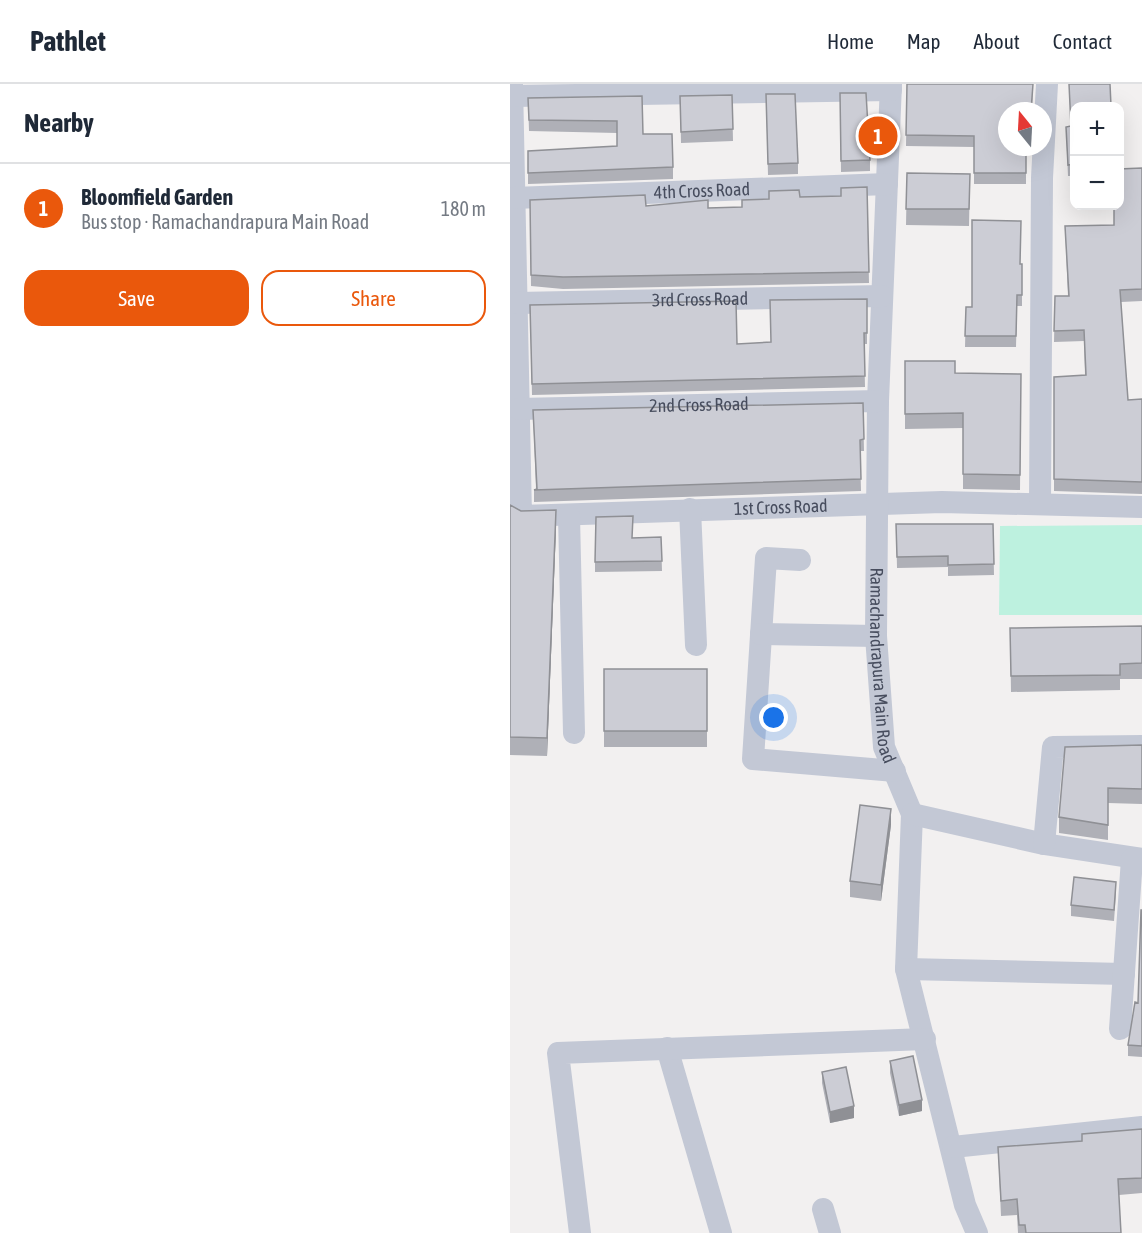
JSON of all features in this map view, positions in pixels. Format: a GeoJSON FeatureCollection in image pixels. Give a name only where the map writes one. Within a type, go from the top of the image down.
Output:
{"type":"FeatureCollection","features":[{"type":"Feature","properties":{"kind":"street"},"geometry":{"type":"LineString","coordinates":[[1040,504],[1042,178],[1047,84]]}},
{"type":"Feature","properties":{"kind":"street"},"geometry":{"type":"LineString","coordinates":[[519,409],[513,90],[891,87]]}},
{"type":"Feature","properties":{"kind":"street","name":"Ramachandrapura Main Road"},"geometry":{"type":"LineString","coordinates":[[891,87],[878,401],[876,636],[884,747],[896,771],[912,814],[906,969],[953,1147],[965,1205],[977,1233]]}},
{"type":"Feature","properties":{"kind":"street","name":"4th Cross Road"},"geometry":{"type":"LineString","coordinates":[[514,198],[887,184]]}},
{"type":"Feature","properties":{"kind":"street","name":"3rd Cross Road"},"geometry":{"type":"LineString","coordinates":[[517,303],[882,296]]}},
{"type":"Feature","properties":{"kind":"street","name":"2nd Cross Road"},"geometry":{"type":"LineString","coordinates":[[519,409],[878,401]]}},
{"type":"Feature","properties":{"kind":"street","name":"1st Cross Road"},"geometry":{"type":"LineString","coordinates":[[519,409],[520,516],[942,502],[1142,507]]}},
{"type":"Feature","properties":{"kind":"street"},"geometry":{"type":"LineString","coordinates":[[690,509],[696,645]]}},
{"type":"Feature","properties":{"kind":"street"},"geometry":{"type":"LineString","coordinates":[[569,516],[574,733]]}},
{"type":"Feature","properties":{"kind":"street"},"geometry":{"type":"LineString","coordinates":[[800,560],[766,558],[753,759],[896,771]]}},
{"type":"Feature","properties":{"kind":"street"},"geometry":{"type":"LineString","coordinates":[[761,634],[876,636]]}},
{"type":"Feature","properties":{"kind":"street"},"geometry":{"type":"LineString","coordinates":[[1044,844],[1053,747],[1142,746]]}},
{"type":"Feature","properties":{"kind":"street"},"geometry":{"type":"LineString","coordinates":[[912,814],[1044,844],[1137,859],[1124,974],[1132,996],[1120,1029]]}},
{"type":"Feature","properties":{"kind":"street"},"geometry":{"type":"LineString","coordinates":[[906,969],[1124,974]]}},
{"type":"Feature","properties":{"kind":"street"},"geometry":{"type":"LineString","coordinates":[[580,1233],[558,1053],[925,1039]]}},
{"type":"Feature","properties":{"kind":"street"},"geometry":{"type":"LineString","coordinates":[[667,1048],[721,1233]]}},
{"type":"Feature","properties":{"kind":"street"},"geometry":{"type":"LineString","coordinates":[[953,1147],[1142,1127]]}},
{"type":"Feature","properties":{"kind":"street"},"geometry":{"type":"LineString","coordinates":[[823,1209],[830,1233]]}},
{"type":"Feature","properties":{"kind":"green space"},"geometry":{"type":"Polygon","coordinates":[[[1142,525],[1142,615],[999,615],[1000,526],[1142,525]]]}},
{"type":"Feature","properties":{"kind":"building"},"geometry":{"type":"Polygon","coordinates":[[[907,84],[1033,84],[1032,102],[998,102],[998,156],[1026,156],[1026,173],[974,173],[974,136],[906,135],[907,84]]]}},
{"type":"Feature","properties":{"kind":"building"},"geometry":{"type":"Polygon","coordinates":[[[1069,84],[1110,84],[1111,102],[1070,102],[1070,105],[1069,84]]]}},
{"type":"Feature","properties":{"kind":"building"},"geometry":{"type":"Polygon","coordinates":[[[840,93],[866,93],[870,160],[841,161],[840,93]]]}},
{"type":"Feature","properties":{"kind":"building"},"geometry":{"type":"Polygon","coordinates":[[[766,94],[795,94],[798,163],[768,164],[766,94]]]}},
{"type":"Feature","properties":{"kind":"building"},"geometry":{"type":"Polygon","coordinates":[[[732,95],[733,129],[681,132],[680,96],[732,95]]]}},
{"type":"Feature","properties":{"kind":"building"},"geometry":{"type":"Polygon","coordinates":[[[642,96],[643,134],[672,134],[673,167],[528,173],[528,151],[617,146],[617,121],[529,120],[528,98],[642,96]]]}},
{"type":"Feature","properties":{"kind":"building"},"geometry":{"type":"Polygon","coordinates":[[[1070,126],[1070,165],[1068,165],[1066,127],[1070,126]]]}},
{"type":"Feature","properties":{"kind":"building"},"geometry":{"type":"Polygon","coordinates":[[[1142,168],[1142,289],[1120,290],[1128,400],[1142,399],[1142,482],[1054,479],[1054,377],[1086,375],[1084,330],[1054,331],[1055,296],[1069,296],[1065,226],[1114,225],[1114,210],[1124,210],[1124,169],[1142,168]]]}},
{"type":"Feature","properties":{"kind":"building"},"geometry":{"type":"Polygon","coordinates":[[[907,173],[970,174],[969,209],[906,209],[907,173]]]}},
{"type":"Feature","properties":{"kind":"building"},"geometry":{"type":"Polygon","coordinates":[[[867,187],[869,272],[563,277],[531,275],[530,200],[645,195],[646,206],[708,200],[708,208],[742,207],[742,200],[769,199],[769,191],[799,190],[800,197],[841,196],[841,188],[867,187]]]}},
{"type":"Feature","properties":{"kind":"building"},"geometry":{"type":"Polygon","coordinates":[[[972,220],[1021,221],[1022,295],[1017,295],[1016,336],[965,336],[966,307],[972,307],[972,220]]]}},
{"type":"Feature","properties":{"kind":"building"},"geometry":{"type":"Polygon","coordinates":[[[867,299],[867,333],[864,333],[865,376],[532,384],[530,305],[736,301],[737,344],[771,342],[770,300],[867,299]]]}},
{"type":"Feature","properties":{"kind":"building"},"geometry":{"type":"Polygon","coordinates":[[[905,361],[955,361],[955,373],[1021,374],[1020,475],[963,474],[963,413],[905,414],[905,361]]]}},
{"type":"Feature","properties":{"kind":"building"},"geometry":{"type":"Polygon","coordinates":[[[863,403],[864,439],[860,440],[861,479],[534,490],[537,489],[533,410],[863,403]]]}},
{"type":"Feature","properties":{"kind":"building"},"geometry":{"type":"Polygon","coordinates":[[[510,505],[521,511],[556,510],[547,738],[510,737],[510,505]]]}},
{"type":"Feature","properties":{"kind":"building"},"geometry":{"type":"Polygon","coordinates":[[[633,516],[632,538],[661,537],[662,561],[595,562],[596,517],[633,516]]]}},
{"type":"Feature","properties":{"kind":"building"},"geometry":{"type":"Polygon","coordinates":[[[896,524],[993,524],[994,564],[948,565],[948,556],[897,557],[896,524]]]}},
{"type":"Feature","properties":{"kind":"building"},"geometry":{"type":"Polygon","coordinates":[[[1142,626],[1142,663],[1120,664],[1120,675],[1011,676],[1010,628],[1142,626]]]}},
{"type":"Feature","properties":{"kind":"building"},"geometry":{"type":"Polygon","coordinates":[[[604,669],[707,669],[707,731],[604,731],[604,669]]]}},
{"type":"Feature","properties":{"kind":"building"},"geometry":{"type":"Polygon","coordinates":[[[1142,745],[1142,789],[1108,788],[1108,825],[1059,817],[1065,747],[1142,745]]]}},
{"type":"Feature","properties":{"kind":"building"},"geometry":{"type":"Polygon","coordinates":[[[860,805],[891,809],[881,885],[850,881],[860,805]]]}},
{"type":"Feature","properties":{"kind":"building"},"geometry":{"type":"Polygon","coordinates":[[[1074,877],[1116,882],[1114,910],[1071,905],[1074,877]]]}},
{"type":"Feature","properties":{"kind":"building"},"geometry":{"type":"Polygon","coordinates":[[[1141,910],[1142,1046],[1128,1045],[1135,1002],[1138,1003],[1141,910]]]}},
{"type":"Feature","properties":{"kind":"building"},"geometry":{"type":"Polygon","coordinates":[[[913,1056],[922,1100],[899,1105],[890,1061],[913,1056]]]}},
{"type":"Feature","properties":{"kind":"building"},"geometry":{"type":"Polygon","coordinates":[[[846,1067],[854,1106],[830,1112],[822,1072],[846,1067]]]}},
{"type":"Feature","properties":{"kind":"building"},"geometry":{"type":"Polygon","coordinates":[[[1142,1129],[1142,1178],[1118,1179],[1121,1233],[1026,1233],[1025,1225],[1019,1225],[1017,1199],[1001,1201],[998,1147],[1082,1141],[1082,1134],[1142,1129]]]}},
{"type":"Feature","properties":{"kind":"place","name":"Bloomfield Garden"},"geometry":{"type":"Point","coordinates":[878,136]}}]}
